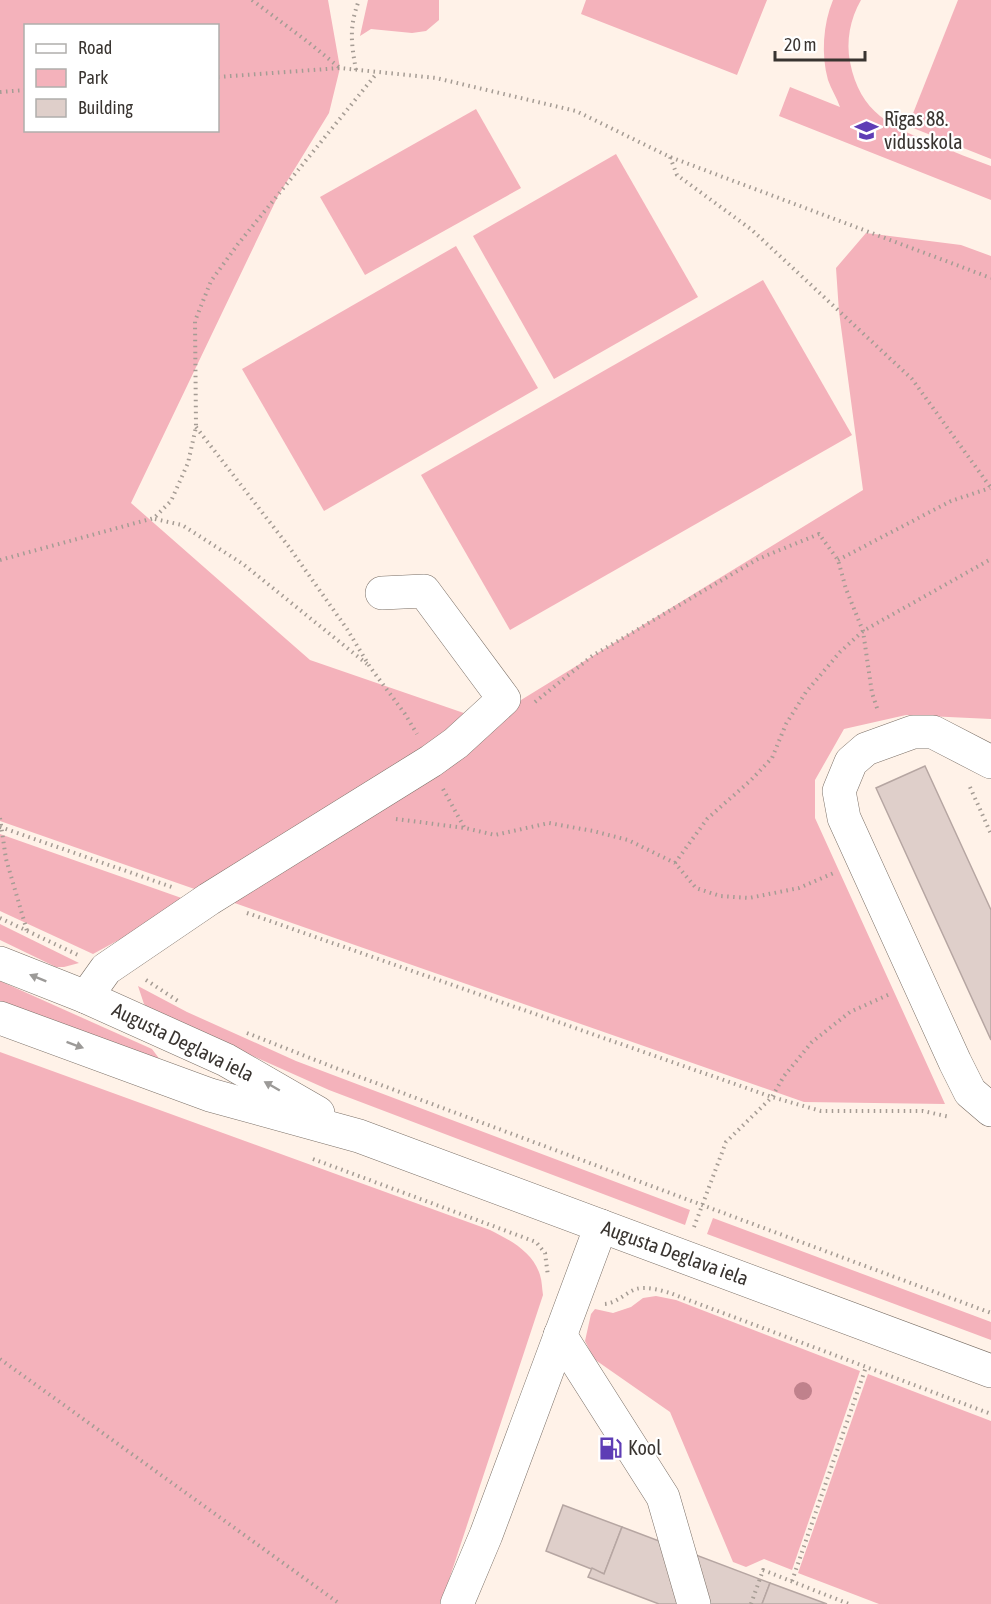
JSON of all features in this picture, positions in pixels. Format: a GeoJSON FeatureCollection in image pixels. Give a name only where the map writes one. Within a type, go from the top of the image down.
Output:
{"type":"FeatureCollection","features":[{"type":"Feature","properties":{"kind":"main road"},"geometry":{"type":"LineString","coordinates":[[86,997],[106,969],[209,899],[431,761],[456,743],[504,699],[424,591],[382,593]]}},
{"type":"Feature","properties":{"kind":"main road"},"geometry":{"type":"LineString","coordinates":[[991,762],[933,732],[913,732],[867,749],[851,762],[839,791],[844,818],[970,1092],[991,1110]]}},
{"type":"Feature","properties":{"kind":"main road","name":"Augusta Deglava iela"},"geometry":{"type":"LineString","coordinates":[[0,963],[86,997],[226,1060],[359,1136]]}},
{"type":"Feature","properties":{"kind":"main road","name":"Augusta Deglava iela"},"geometry":{"type":"LineString","coordinates":[[0,1018],[210,1095],[359,1136],[991,1371]]}},
{"type":"Feature","properties":{"kind":"main road"},"geometry":{"type":"LineString","coordinates":[[458,1604],[601,1226]]}},
{"type":"Feature","properties":{"kind":"main road"},"geometry":{"type":"LineString","coordinates":[[560,1335],[663,1497],[694,1604]]}},
{"type":"Feature","properties":{"kind":"path"},"geometry":{"type":"LineString","coordinates":[[252,0],[340,68]]}},
{"type":"Feature","properties":{"kind":"path"},"geometry":{"type":"LineString","coordinates":[[356,70],[350,41],[354,14],[359,0]]}},
{"type":"Feature","properties":{"kind":"path"},"geometry":{"type":"LineString","coordinates":[[219,77],[340,68],[436,78],[576,111],[670,157],[991,278]]}},
{"type":"Feature","properties":{"kind":"path"},"geometry":{"type":"LineString","coordinates":[[154,519],[171,501],[188,463],[196,428],[195,321],[211,281],[238,244],[377,73]]}},
{"type":"Feature","properties":{"kind":"path"},"geometry":{"type":"LineString","coordinates":[[0,92],[24,90]]}},
{"type":"Feature","properties":{"kind":"path"},"geometry":{"type":"LineString","coordinates":[[670,157],[676,175],[752,230],[912,379],[991,488],[951,501],[838,560]]}},
{"type":"Feature","properties":{"kind":"path"},"geometry":{"type":"LineString","coordinates":[[196,428],[289,547],[347,629],[370,667],[405,714],[465,828]]}},
{"type":"Feature","properties":{"kind":"path"},"geometry":{"type":"LineString","coordinates":[[0,560],[154,519],[182,525],[243,564],[370,667]]}},
{"type":"Feature","properties":{"kind":"path"},"geometry":{"type":"LineString","coordinates":[[819,534],[838,560],[846,589],[863,631],[872,693],[888,741]]}},
{"type":"Feature","properties":{"kind":"path"},"geometry":{"type":"LineString","coordinates":[[675,863],[707,819],[772,759],[786,724],[806,692],[840,652],[863,631],[991,559]]}},
{"type":"Feature","properties":{"kind":"path"},"geometry":{"type":"LineString","coordinates":[[0,818],[6,859],[27,931]]}},
{"type":"Feature","properties":{"kind":"path"},"geometry":{"type":"LineString","coordinates":[[388,818],[465,828],[495,835],[549,823],[628,840],[675,863],[696,888],[720,896],[748,898],[799,888],[864,860]]}},
{"type":"Feature","properties":{"kind":"path"},"geometry":{"type":"LineString","coordinates":[[1,827],[772,1098],[821,1111],[923,1111],[952,1117]]}},
{"type":"Feature","properties":{"kind":"path"},"geometry":{"type":"LineString","coordinates":[[0,918],[106,969],[144,978],[181,1003]]}},
{"type":"Feature","properties":{"kind":"path"},"geometry":{"type":"LineString","coordinates":[[670,1293],[726,1142],[772,1098],[784,1076],[812,1042],[850,1012],[918,981]]}},
{"type":"Feature","properties":{"kind":"path"},"geometry":{"type":"LineString","coordinates":[[247,1032],[333,1067],[991,1313]]}},
{"type":"Feature","properties":{"kind":"path"},"geometry":{"type":"LineString","coordinates":[[304,1155],[536,1242],[545,1253],[547,1274],[552,1286],[608,1305],[636,1289],[670,1293],[991,1414]]}},
{"type":"Feature","properties":{"kind":"path"},"geometry":{"type":"LineString","coordinates":[[0,1359],[340,1604]]}},
{"type":"Feature","properties":{"kind":"path"},"geometry":{"type":"LineString","coordinates":[[792,1581],[866,1367]]}},
{"type":"Feature","properties":{"kind":"path"},"geometry":{"type":"LineString","coordinates":[[751,1604],[764,1570],[849,1604]]}},
{"type":"Feature","properties":{"kind":"green space"},"geometry":{"type":"Polygon","coordinates":[[[0,0],[328,0],[340,68],[329,113],[278,196],[131,503],[310,660],[487,721],[863,490],[839,312],[836,268],[866,233],[961,245],[991,256],[991,719],[906,715],[844,729],[815,780],[815,818],[945,1104],[804,1102],[0,821],[0,0]]]}},
{"type":"Feature","properties":{"kind":"green space"},"geometry":{"type":"Polygon","coordinates":[[[368,0],[439,0],[439,20],[426,31],[412,33],[371,29],[360,36],[368,0]]]}},
{"type":"Feature","properties":{"kind":"green space"},"geometry":{"type":"Polygon","coordinates":[[[586,0],[767,0],[737,75],[581,14],[586,0]]]}},
{"type":"Feature","properties":{"kind":"green space"},"geometry":{"type":"Polygon","coordinates":[[[833,0],[861,0],[854,15],[848,46],[855,79],[861,94],[870,106],[891,124],[905,131],[991,166],[991,200],[779,116],[790,87],[840,107],[828,80],[824,60],[825,29],[833,0]]]}},
{"type":"Feature","properties":{"kind":"green space"},"geometry":{"type":"Polygon","coordinates":[[[958,0],[991,0],[991,159],[908,126],[958,0]]]}},
{"type":"Feature","properties":{"kind":"green space"},"geometry":{"type":"Polygon","coordinates":[[[476,109],[521,188],[365,275],[320,197],[476,109]]]}},
{"type":"Feature","properties":{"kind":"green space"},"geometry":{"type":"Polygon","coordinates":[[[616,154],[698,297],[554,379],[473,236],[616,154]]]}},
{"type":"Feature","properties":{"kind":"green space"},"geometry":{"type":"Polygon","coordinates":[[[456,246],[538,388],[324,511],[242,369],[456,246]]]}},
{"type":"Feature","properties":{"kind":"green space"},"geometry":{"type":"Polygon","coordinates":[[[763,280],[852,435],[510,630],[421,475],[763,280]]]}},
{"type":"Feature","properties":{"kind":"green space"},"geometry":{"type":"Polygon","coordinates":[[[0,834],[190,901],[93,954],[0,911],[0,834]]]}},
{"type":"Feature","properties":{"kind":"green space"},"geometry":{"type":"Polygon","coordinates":[[[0,924],[79,963],[56,967],[0,940],[0,924]]]}},
{"type":"Feature","properties":{"kind":"green space"},"geometry":{"type":"Polygon","coordinates":[[[0,981],[152,1049],[161,1061],[0,1002],[0,981]]]}},
{"type":"Feature","properties":{"kind":"green space"},"geometry":{"type":"Polygon","coordinates":[[[138,986],[187,1012],[296,1061],[690,1210],[685,1225],[329,1090],[152,1011],[144,1004],[138,986]]]}},
{"type":"Feature","properties":{"kind":"green space"},"geometry":{"type":"Polygon","coordinates":[[[0,1052],[490,1230],[513,1243],[532,1260],[540,1275],[543,1295],[441,1604],[0,1604],[0,1052]]]}},
{"type":"Feature","properties":{"kind":"green space"},"geometry":{"type":"Polygon","coordinates":[[[713,1218],[991,1322],[991,1340],[707,1234],[713,1218]]]}},
{"type":"Feature","properties":{"kind":"green space"},"geometry":{"type":"Polygon","coordinates":[[[656,1296],[676,1300],[860,1371],[792,1570],[764,1559],[746,1567],[733,1562],[670,1412],[594,1359],[585,1341],[591,1314],[595,1309],[613,1313],[631,1307],[643,1298],[656,1296]]]}},
{"type":"Feature","properties":{"kind":"green space"},"geometry":{"type":"Polygon","coordinates":[[[868,1374],[991,1421],[991,1604],[879,1604],[798,1573],[868,1374]]]}},
{"type":"Feature","properties":{"kind":"building"},"geometry":{"type":"Polygon","coordinates":[[[925,766],[991,910],[991,1040],[876,788],[925,766]]]}},
{"type":"Feature","properties":{"kind":"building"},"geometry":{"type":"Polygon","coordinates":[[[563,1505],[622,1527],[604,1574],[546,1551],[563,1505]]]}},
{"type":"Feature","properties":{"kind":"building"},"geometry":{"type":"Polygon","coordinates":[[[622,1527],[770,1583],[762,1604],[659,1604],[588,1577],[592,1568],[604,1574],[622,1527]]]}},
{"type":"Feature","properties":{"kind":"building"},"geometry":{"type":"Polygon","coordinates":[[[770,1583],[827,1604],[762,1604],[770,1583]]]}},
{"type":"Feature","properties":{"kind":"place","name":"Rīgas 88. vidusskola"},"geometry":{"type":"Point","coordinates":[866,131]}},
{"type":"Feature","properties":{"kind":"place","name":"Kool"},"geometry":{"type":"Point","coordinates":[610,1448]}}]}
